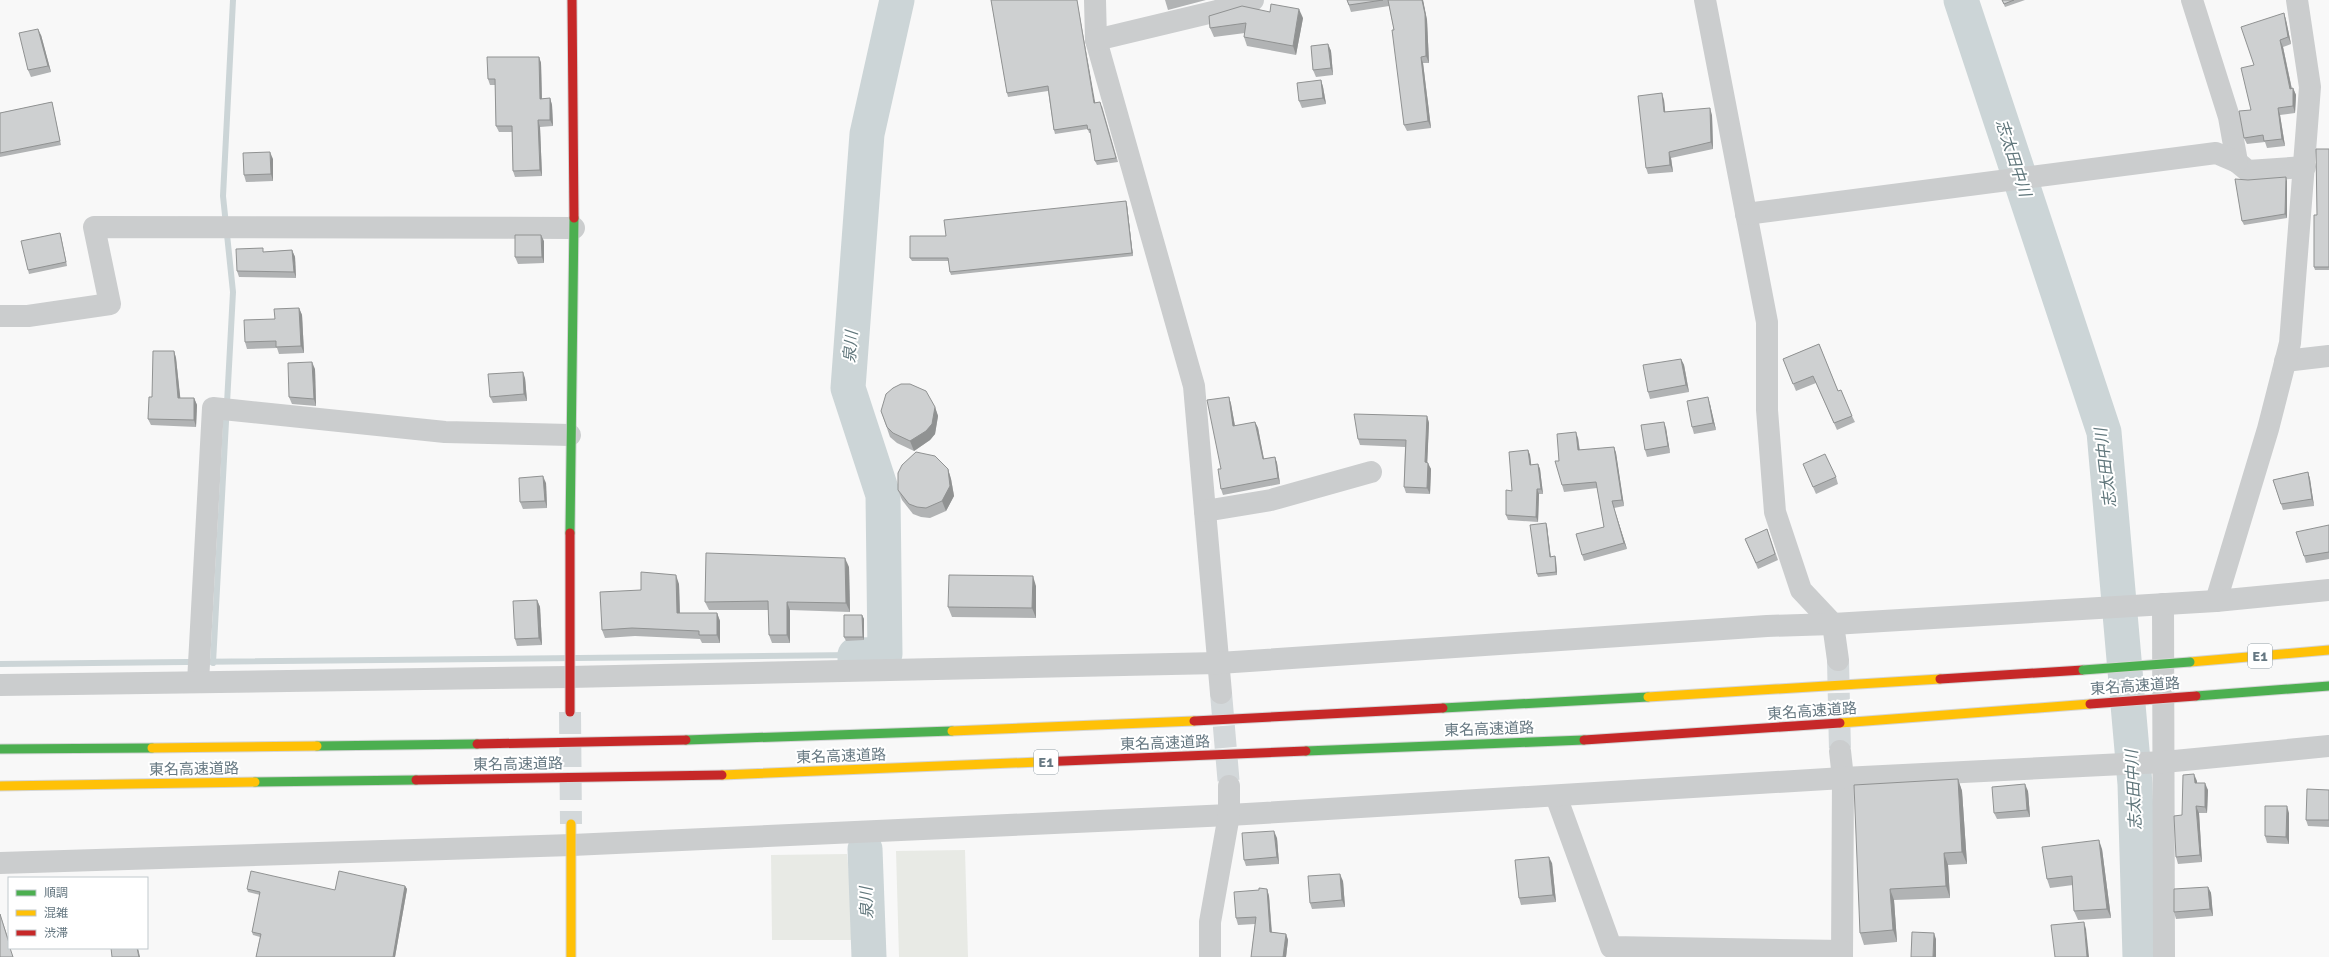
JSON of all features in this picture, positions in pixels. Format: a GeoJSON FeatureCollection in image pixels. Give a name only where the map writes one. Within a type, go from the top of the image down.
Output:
{"type":"FeatureCollection","features":[{"type":"Feature","properties":{"kind":"main road"},"geometry":{"type":"LineString","coordinates":[[570,712],[570,435],[574,228],[572,0]]}},
{"type":"Feature","properties":{"kind":"main road","name":"東名高速道路"},"geometry":{"type":"LineString","coordinates":[[0,749],[672,740],[1135,724],[1723,693],[2083,670],[2329,650]]}},
{"type":"Feature","properties":{"kind":"main road","name":"東名高速道路"},"geometry":{"type":"LineString","coordinates":[[0,786],[735,775],[1597,738],[1931,717],[2329,686]]}},
{"type":"Feature","properties":{"kind":"main road"},"geometry":{"type":"LineString","coordinates":[[571,957],[572,835]]}},
{"type":"Feature","properties":{"kind":"street"},"geometry":{"type":"LineString","coordinates":[[1095,0],[1096,40],[1194,386],[1222,693]]}},
{"type":"Feature","properties":{"kind":"street"},"geometry":{"type":"LineString","coordinates":[[1096,40],[1217,11],[1253,0]]}},
{"type":"Feature","properties":{"kind":"street"},"geometry":{"type":"LineString","coordinates":[[1705,0],[1767,322],[1767,410],[1775,512],[1801,590],[1832,624],[1838,660]]}},
{"type":"Feature","properties":{"kind":"street"},"geometry":{"type":"LineString","coordinates":[[2192,0],[2229,117],[2237,162]]}},
{"type":"Feature","properties":{"kind":"street"},"geometry":{"type":"LineString","coordinates":[[2216,601],[2268,429],[2290,343],[2305,167],[2310,87],[2297,0]]}},
{"type":"Feature","properties":{"kind":"street"},"geometry":{"type":"LineString","coordinates":[[1746,214],[2216,153],[2237,162],[2248,171],[2305,167]]}},
{"type":"Feature","properties":{"kind":"street"},"geometry":{"type":"LineString","coordinates":[[0,316],[28,316],[110,304],[94,227],[574,228]]}},
{"type":"Feature","properties":{"kind":"street"},"geometry":{"type":"LineString","coordinates":[[2285,361],[2329,356]]}},
{"type":"Feature","properties":{"kind":"street"},"geometry":{"type":"LineString","coordinates":[[198,682],[213,408],[445,432],[570,435]]}},
{"type":"Feature","properties":{"kind":"street"},"geometry":{"type":"LineString","coordinates":[[1205,511],[1271,500],[1371,472]]}},
{"type":"Feature","properties":{"kind":"street"},"geometry":{"type":"LineString","coordinates":[[0,685],[569,673],[1219,663],[1767,626],[1832,624],[2216,601],[2329,590]]}},
{"type":"Feature","properties":{"kind":"street"},"geometry":{"type":"LineString","coordinates":[[2163,604],[2164,957]]}},
{"type":"Feature","properties":{"kind":"street"},"geometry":{"type":"LineString","coordinates":[[0,863],[572,835],[1229,816],[1843,778],[2164,762],[2329,746]]}},
{"type":"Feature","properties":{"kind":"street"},"geometry":{"type":"LineString","coordinates":[[1556,796],[1612,947],[1842,954],[1843,778],[1840,751]]}},
{"type":"Feature","properties":{"kind":"street"},"geometry":{"type":"LineString","coordinates":[[1210,957],[1210,922],[1229,816],[1229,786]]}},
{"type":"Feature","properties":{"kind":"shaded area"},"geometry":{"type":"Polygon","coordinates":[[[965,850],[968,957],[899,957],[896,851],[965,850]]]}},
{"type":"Feature","properties":{"kind":"shaded area"},"geometry":{"type":"Polygon","coordinates":[[[847,854],[856,940],[772,940],[771,855],[847,854]]]}},
{"type":"Feature","properties":{"kind":"building"},"geometry":{"type":"Polygon","coordinates":[[[991,0],[1077,0],[1094,103],[1100,102],[1116,158],[1095,161],[1090,129],[1088,130],[1087,125],[1054,130],[1048,86],[1007,93],[991,0]]]}},
{"type":"Feature","properties":{"kind":"building"},"geometry":{"type":"Polygon","coordinates":[[[1347,0],[1383,0],[1349,5],[1347,0]]]}},
{"type":"Feature","properties":{"kind":"building"},"geometry":{"type":"Polygon","coordinates":[[[1388,0],[1422,0],[1425,14],[1426,56],[1421,57],[1428,121],[1404,125],[1392,30],[1394,30],[1388,0]]]}},
{"type":"Feature","properties":{"kind":"building"},"geometry":{"type":"Polygon","coordinates":[[[2002,0],[2014,0],[2004,4],[2002,0]]]}},
{"type":"Feature","properties":{"kind":"building"},"geometry":{"type":"Polygon","coordinates":[[[1271,4],[1299,9],[1293,46],[1244,37],[1246,23],[1210,28],[1209,16],[1242,6],[1270,12],[1271,4]]]}},
{"type":"Feature","properties":{"kind":"building"},"geometry":{"type":"Polygon","coordinates":[[[2284,13],[2288,37],[2280,40],[2290,89],[2293,88],[2293,106],[2278,108],[2282,139],[2264,141],[2263,135],[2244,138],[2239,111],[2251,110],[2241,68],[2254,65],[2241,27],[2284,13]]]}},
{"type":"Feature","properties":{"kind":"building"},"geometry":{"type":"Polygon","coordinates":[[[38,29],[48,66],[28,70],[19,33],[38,29]]]}},
{"type":"Feature","properties":{"kind":"building"},"geometry":{"type":"Polygon","coordinates":[[[1328,44],[1331,68],[1313,70],[1311,46],[1328,44]]]}},
{"type":"Feature","properties":{"kind":"building"},"geometry":{"type":"Polygon","coordinates":[[[487,57],[539,57],[540,99],[550,98],[550,120],[538,120],[540,170],[513,171],[512,126],[496,126],[495,79],[488,79],[487,57]]]}},
{"type":"Feature","properties":{"kind":"building"},"geometry":{"type":"Polygon","coordinates":[[[1321,80],[1323,98],[1299,101],[1297,83],[1321,80]]]}},
{"type":"Feature","properties":{"kind":"building"},"geometry":{"type":"Polygon","coordinates":[[[1662,93],[1664,112],[1710,108],[1711,142],[1669,152],[1670,165],[1646,168],[1638,96],[1662,93]]]}},
{"type":"Feature","properties":{"kind":"building"},"geometry":{"type":"Polygon","coordinates":[[[52,102],[60,141],[0,153],[0,113],[52,102]]]}},
{"type":"Feature","properties":{"kind":"building"},"geometry":{"type":"Polygon","coordinates":[[[2316,149],[2329,149],[2329,267],[2314,267],[2314,215],[2317,215],[2316,149]]]}},
{"type":"Feature","properties":{"kind":"building"},"geometry":{"type":"Polygon","coordinates":[[[270,152],[271,174],[244,175],[243,153],[270,152]]]}},
{"type":"Feature","properties":{"kind":"building"},"geometry":{"type":"Polygon","coordinates":[[[2286,177],[2285,214],[2242,221],[2235,179],[2248,180],[2286,177]]]}},
{"type":"Feature","properties":{"kind":"building"},"geometry":{"type":"Polygon","coordinates":[[[1126,201],[1132,253],[950,272],[948,258],[910,258],[910,236],[946,236],[944,220],[1126,201]]]}},
{"type":"Feature","properties":{"kind":"building"},"geometry":{"type":"Polygon","coordinates":[[[60,233],[66,262],[28,270],[21,241],[60,233]]]}},
{"type":"Feature","properties":{"kind":"building"},"geometry":{"type":"Polygon","coordinates":[[[515,235],[541,235],[542,257],[515,257],[515,235]]]}},
{"type":"Feature","properties":{"kind":"building"},"geometry":{"type":"Polygon","coordinates":[[[263,248],[263,252],[292,250],[294,272],[237,271],[236,249],[263,248]]]}},
{"type":"Feature","properties":{"kind":"building"},"geometry":{"type":"Polygon","coordinates":[[[299,308],[301,346],[276,347],[276,341],[245,342],[244,320],[275,319],[274,309],[299,308]]]}},
{"type":"Feature","properties":{"kind":"building"},"geometry":{"type":"Polygon","coordinates":[[[1819,344],[1838,391],[1841,390],[1852,416],[1834,423],[1813,376],[1793,384],[1783,359],[1819,344]]]}},
{"type":"Feature","properties":{"kind":"building"},"geometry":{"type":"Polygon","coordinates":[[[153,351],[174,351],[178,398],[194,398],[194,420],[148,419],[149,397],[152,397],[153,351]]]}},
{"type":"Feature","properties":{"kind":"building"},"geometry":{"type":"Polygon","coordinates":[[[1681,359],[1686,385],[1648,392],[1643,365],[1681,359]]]}},
{"type":"Feature","properties":{"kind":"building"},"geometry":{"type":"Polygon","coordinates":[[[312,362],[314,399],[289,397],[288,363],[312,362]]]}},
{"type":"Feature","properties":{"kind":"building"},"geometry":{"type":"Polygon","coordinates":[[[523,372],[524,394],[490,397],[488,374],[523,372]]]}},
{"type":"Feature","properties":{"kind":"building"},"geometry":{"type":"Polygon","coordinates":[[[901,384],[910,384],[926,391],[935,407],[932,424],[926,431],[910,441],[893,433],[887,427],[881,411],[886,394],[901,384]]]}},
{"type":"Feature","properties":{"kind":"building"},"geometry":{"type":"Polygon","coordinates":[[[1229,397],[1233,426],[1255,422],[1263,459],[1275,457],[1278,478],[1221,489],[1218,469],[1221,469],[1207,400],[1229,397]]]}},
{"type":"Feature","properties":{"kind":"building"},"geometry":{"type":"Polygon","coordinates":[[[1708,397],[1713,423],[1692,427],[1687,401],[1708,397]]]}},
{"type":"Feature","properties":{"kind":"building"},"geometry":{"type":"Polygon","coordinates":[[[1354,414],[1427,416],[1425,462],[1428,463],[1427,488],[1404,487],[1406,440],[1358,439],[1354,414]]]}},
{"type":"Feature","properties":{"kind":"building"},"geometry":{"type":"Polygon","coordinates":[[[1664,422],[1668,446],[1645,450],[1641,425],[1664,422]]]}},
{"type":"Feature","properties":{"kind":"building"},"geometry":{"type":"Polygon","coordinates":[[[1576,432],[1578,450],[1614,447],[1622,500],[1612,501],[1624,543],[1582,555],[1576,534],[1604,527],[1596,482],[1562,485],[1555,461],[1559,461],[1557,434],[1576,432]]]}},
{"type":"Feature","properties":{"kind":"building"},"geometry":{"type":"Polygon","coordinates":[[[1528,450],[1530,465],[1538,464],[1541,489],[1537,489],[1536,517],[1506,515],[1506,490],[1512,491],[1509,452],[1528,450]]]}},
{"type":"Feature","properties":{"kind":"building"},"geometry":{"type":"Polygon","coordinates":[[[916,452],[935,456],[948,469],[950,486],[942,501],[926,508],[909,504],[898,490],[898,473],[902,465],[916,452]]]}},
{"type":"Feature","properties":{"kind":"building"},"geometry":{"type":"Polygon","coordinates":[[[1825,454],[1836,477],[1813,487],[1803,464],[1825,454]]]}},
{"type":"Feature","properties":{"kind":"building"},"geometry":{"type":"Polygon","coordinates":[[[2308,472],[2312,499],[2281,504],[2273,480],[2308,472]]]}},
{"type":"Feature","properties":{"kind":"building"},"geometry":{"type":"Polygon","coordinates":[[[543,476],[545,501],[520,502],[519,478],[543,476]]]}},
{"type":"Feature","properties":{"kind":"building"},"geometry":{"type":"Polygon","coordinates":[[[1546,523],[1550,557],[1555,556],[1556,572],[1537,574],[1530,525],[1546,523]]]}},
{"type":"Feature","properties":{"kind":"building"},"geometry":{"type":"Polygon","coordinates":[[[2329,525],[2329,552],[2304,556],[2296,532],[2329,525]]]}},
{"type":"Feature","properties":{"kind":"building"},"geometry":{"type":"Polygon","coordinates":[[[1767,529],[1775,554],[1756,563],[1745,539],[1767,529]]]}},
{"type":"Feature","properties":{"kind":"building"},"geometry":{"type":"Polygon","coordinates":[[[706,553],[845,558],[846,603],[787,602],[787,635],[769,635],[768,601],[705,602],[706,553]]]}},
{"type":"Feature","properties":{"kind":"building"},"geometry":{"type":"Polygon","coordinates":[[[641,572],[676,575],[677,613],[717,613],[717,635],[699,635],[699,631],[632,628],[602,630],[600,592],[641,590],[641,572]]]}},
{"type":"Feature","properties":{"kind":"building"},"geometry":{"type":"Polygon","coordinates":[[[949,575],[1033,576],[1032,608],[948,607],[949,575]]]}},
{"type":"Feature","properties":{"kind":"building"},"geometry":{"type":"Polygon","coordinates":[[[537,600],[539,638],[515,639],[513,601],[537,600]]]}},
{"type":"Feature","properties":{"kind":"building"},"geometry":{"type":"Polygon","coordinates":[[[844,615],[862,615],[863,637],[844,637],[844,615]]]}},
{"type":"Feature","properties":{"kind":"building"},"geometry":{"type":"Polygon","coordinates":[[[2194,774],[2195,783],[2205,783],[2205,807],[2196,806],[2200,855],[2176,857],[2174,816],[2182,815],[2183,775],[2194,774]]]}},
{"type":"Feature","properties":{"kind":"building"},"geometry":{"type":"Polygon","coordinates":[[[1958,779],[1962,852],[1944,853],[1946,886],[1890,889],[1893,930],[1860,933],[1854,785],[1958,779]]]}},
{"type":"Feature","properties":{"kind":"building"},"geometry":{"type":"Polygon","coordinates":[[[2025,784],[2027,810],[1994,813],[1992,787],[2025,784]]]}},
{"type":"Feature","properties":{"kind":"building"},"geometry":{"type":"Polygon","coordinates":[[[2307,789],[2329,790],[2329,820],[2306,820],[2307,789]]]}},
{"type":"Feature","properties":{"kind":"building"},"geometry":{"type":"Polygon","coordinates":[[[2265,806],[2287,806],[2286,837],[2265,836],[2265,806]]]}},
{"type":"Feature","properties":{"kind":"building"},"geometry":{"type":"Polygon","coordinates":[[[1274,831],[1277,857],[1244,860],[1242,833],[1274,831]]]}},
{"type":"Feature","properties":{"kind":"building"},"geometry":{"type":"Polygon","coordinates":[[[2099,840],[2107,909],[2074,911],[2072,876],[2047,879],[2042,847],[2099,840]]]}},
{"type":"Feature","properties":{"kind":"building"},"geometry":{"type":"Polygon","coordinates":[[[1549,857],[1553,895],[1519,898],[1515,860],[1549,857]]]}},
{"type":"Feature","properties":{"kind":"building"},"geometry":{"type":"Polygon","coordinates":[[[251,871],[335,890],[339,871],[405,886],[393,957],[256,957],[261,934],[252,932],[260,892],[247,889],[251,871]]]}},
{"type":"Feature","properties":{"kind":"building"},"geometry":{"type":"Polygon","coordinates":[[[1340,874],[1342,900],[1310,903],[1308,876],[1340,874]]]}},
{"type":"Feature","properties":{"kind":"building"},"geometry":{"type":"Polygon","coordinates":[[[2208,887],[2210,909],[2174,912],[2174,889],[2208,887]]]}},
{"type":"Feature","properties":{"kind":"building"},"geometry":{"type":"Polygon","coordinates":[[[1259,888],[1267,889],[1270,932],[1286,934],[1283,957],[1251,957],[1256,917],[1236,918],[1234,892],[1259,890],[1259,888]]]}},
{"type":"Feature","properties":{"kind":"building"},"geometry":{"type":"Polygon","coordinates":[[[0,914],[8,940],[8,949],[10,949],[13,957],[0,957],[0,914]]]}},
{"type":"Feature","properties":{"kind":"building"},"geometry":{"type":"Polygon","coordinates":[[[2084,922],[2087,957],[2055,957],[2051,925],[2084,922]]]}},
{"type":"Feature","properties":{"kind":"building"},"geometry":{"type":"Polygon","coordinates":[[[1912,932],[1934,933],[1933,957],[1911,957],[1912,932]]]}},
{"type":"Feature","properties":{"kind":"building"},"geometry":{"type":"Polygon","coordinates":[[[111,949],[137,949],[139,957],[112,957],[111,949]]]}},
{"type":"Feature","properties":{"kind":"waterway"},"geometry":{"type":"LineString","coordinates":[[213,663],[233,292],[223,196],[233,0]]}},
{"type":"Feature","properties":{"kind":"waterway","name":"泉川"},"geometry":{"type":"LineString","coordinates":[[855,663],[855,655],[885,654],[883,495],[848,388],[867,134],[897,0]]}},
{"type":"Feature","properties":{"kind":"waterway","name":"志太田中川"},"geometry":{"type":"LineString","coordinates":[[1961,0],[2104,432],[2135,784],[2140,957]]}},
{"type":"Feature","properties":{"kind":"waterway"},"geometry":{"type":"LineString","coordinates":[[0,664],[855,655]]}},
{"type":"Feature","properties":{"kind":"waterway","name":"泉川"},"geometry":{"type":"LineString","coordinates":[[865,849],[869,957]]}},
{"type":"Feature","properties":{"kind":"tunnel"},"geometry":{"type":"LineString","coordinates":[[1838,660],[1840,751]]}},
{"type":"Feature","properties":{"kind":"tunnel"},"geometry":{"type":"LineString","coordinates":[[1221,693],[1229,786]]}},
{"type":"Feature","properties":{"kind":"tunnel"},"geometry":{"type":"LineString","coordinates":[[570,712],[571,824]]}},
{"type":"Feature","properties":{"kind":"traffic: fast"},"geometry":{"type":"LineString","coordinates":[[570,533],[574,218]]}},
{"type":"Feature","properties":{"kind":"traffic: fast"},"geometry":{"type":"LineString","coordinates":[[2083,670],[2190,662]]}},
{"type":"Feature","properties":{"kind":"traffic: fast"},"geometry":{"type":"LineString","coordinates":[[2196,696],[2329,686]]}},
{"type":"Feature","properties":{"kind":"traffic: fast"},"geometry":{"type":"LineString","coordinates":[[1443,708],[1648,697]]}},
{"type":"Feature","properties":{"kind":"traffic: fast"},"geometry":{"type":"LineString","coordinates":[[686,740],[952,731]]}},
{"type":"Feature","properties":{"kind":"traffic: fast"},"geometry":{"type":"LineString","coordinates":[[1306,751],[1584,740]]}},
{"type":"Feature","properties":{"kind":"traffic: fast"},"geometry":{"type":"LineString","coordinates":[[317,746],[477,744]]}},
{"type":"Feature","properties":{"kind":"traffic: fast"},"geometry":{"type":"LineString","coordinates":[[0,749],[152,748]]}},
{"type":"Feature","properties":{"kind":"traffic: fast"},"geometry":{"type":"LineString","coordinates":[[255,782],[416,780]]}},
{"type":"Feature","properties":{"kind":"traffic: slow"},"geometry":{"type":"LineString","coordinates":[[2190,662],[2329,650]]}},
{"type":"Feature","properties":{"kind":"traffic: slow"},"geometry":{"type":"LineString","coordinates":[[1648,697],[1940,679]]}},
{"type":"Feature","properties":{"kind":"traffic: slow"},"geometry":{"type":"LineString","coordinates":[[1840,723],[2090,704]]}},
{"type":"Feature","properties":{"kind":"traffic: slow"},"geometry":{"type":"LineString","coordinates":[[952,731],[1194,721]]}},
{"type":"Feature","properties":{"kind":"traffic: slow"},"geometry":{"type":"LineString","coordinates":[[152,748],[317,746]]}},
{"type":"Feature","properties":{"kind":"traffic: slow"},"geometry":{"type":"LineString","coordinates":[[722,775],[1039,762]]}},
{"type":"Feature","properties":{"kind":"traffic: slow"},"geometry":{"type":"LineString","coordinates":[[0,786],[255,782]]}},
{"type":"Feature","properties":{"kind":"traffic: slow"},"geometry":{"type":"LineString","coordinates":[[571,824],[571,957]]}},
{"type":"Feature","properties":{"kind":"traffic: jam"},"geometry":{"type":"LineString","coordinates":[[572,0],[574,218]]}},
{"type":"Feature","properties":{"kind":"traffic: jam"},"geometry":{"type":"LineString","coordinates":[[570,533],[570,712]]}},
{"type":"Feature","properties":{"kind":"traffic: jam"},"geometry":{"type":"LineString","coordinates":[[1940,679],[2083,670]]}},
{"type":"Feature","properties":{"kind":"traffic: jam"},"geometry":{"type":"LineString","coordinates":[[2090,704],[2196,696]]}},
{"type":"Feature","properties":{"kind":"traffic: jam"},"geometry":{"type":"LineString","coordinates":[[1194,721],[1443,708]]}},
{"type":"Feature","properties":{"kind":"traffic: jam"},"geometry":{"type":"LineString","coordinates":[[1584,740],[1840,723]]}},
{"type":"Feature","properties":{"kind":"traffic: jam"},"geometry":{"type":"LineString","coordinates":[[477,744],[686,740]]}},
{"type":"Feature","properties":{"kind":"traffic: jam"},"geometry":{"type":"LineString","coordinates":[[1039,762],[1306,751]]}},
{"type":"Feature","properties":{"kind":"traffic: jam"},"geometry":{"type":"LineString","coordinates":[[416,780],[722,775]]}}]}
